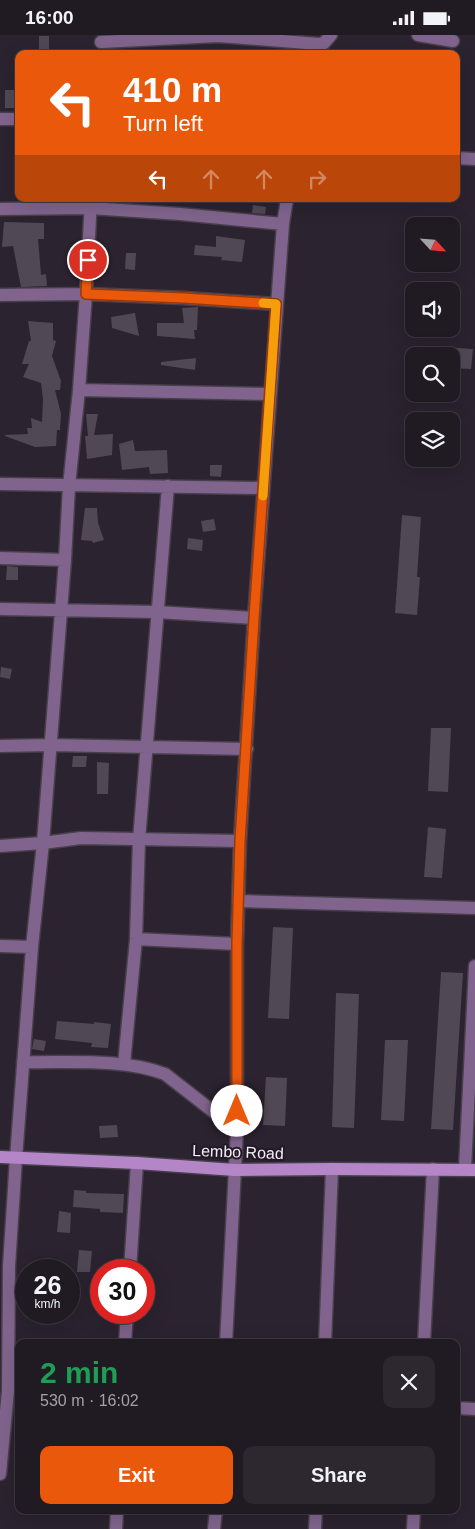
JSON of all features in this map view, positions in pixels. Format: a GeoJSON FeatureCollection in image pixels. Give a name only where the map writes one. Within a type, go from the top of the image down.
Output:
{"type":"FeatureCollection","features":[{"type":"Feature","properties":{"kind":"street"},"geometry":{"type":"LineString","coordinates":[[101,44],[218,36],[319,44],[324,43],[331,35]]}},
{"type":"Feature","properties":{"kind":"street"},"geometry":{"type":"LineString","coordinates":[[418,35],[453,43]]}},
{"type":"Feature","properties":{"kind":"street"},"geometry":{"type":"LineString","coordinates":[[0,119],[15,119]]}},
{"type":"Feature","properties":{"kind":"street"},"geometry":{"type":"LineString","coordinates":[[460,158],[475,159]]}},
{"type":"Feature","properties":{"kind":"street"},"geometry":{"type":"LineString","coordinates":[[226,1339],[238,1129],[237,944],[240,901],[240,841],[276,304],[287,202]]}},
{"type":"Feature","properties":{"kind":"street"},"geometry":{"type":"LineString","coordinates":[[0,209],[91,203],[283,224]]}},
{"type":"Feature","properties":{"kind":"street"},"geometry":{"type":"LineString","coordinates":[[0,1474],[9,1391],[5,1266],[51,745],[69,486],[79,389],[91,203]]}},
{"type":"Feature","properties":{"kind":"street"},"geometry":{"type":"LineString","coordinates":[[0,295],[86,294],[276,304]]}},
{"type":"Feature","properties":{"kind":"street"},"geometry":{"type":"LineString","coordinates":[[79,389],[270,394]]}},
{"type":"Feature","properties":{"kind":"street"},"geometry":{"type":"LineString","coordinates":[[0,484],[263,487]]}},
{"type":"Feature","properties":{"kind":"street"},"geometry":{"type":"LineString","coordinates":[[124,1064],[136,939],[139,840],[168,486]]}},
{"type":"Feature","properties":{"kind":"street"},"geometry":{"type":"LineString","coordinates":[[0,558],[65,560]]}},
{"type":"Feature","properties":{"kind":"street"},"geometry":{"type":"LineString","coordinates":[[0,609],[157,612],[254,618]]}},
{"type":"Feature","properties":{"kind":"street"},"geometry":{"type":"LineString","coordinates":[[0,746],[51,745],[247,749]]}},
{"type":"Feature","properties":{"kind":"street"},"geometry":{"type":"LineString","coordinates":[[0,846],[82,838],[240,841]]}},
{"type":"Feature","properties":{"kind":"street"},"geometry":{"type":"LineString","coordinates":[[240,901],[475,908]]}},
{"type":"Feature","properties":{"kind":"street"},"geometry":{"type":"LineString","coordinates":[[136,939],[237,944]]}},
{"type":"Feature","properties":{"kind":"street"},"geometry":{"type":"LineString","coordinates":[[0,946],[32,947]]}},
{"type":"Feature","properties":{"kind":"street"},"geometry":{"type":"LineString","coordinates":[[470,1169],[475,966]]}},
{"type":"Feature","properties":{"kind":"street"},"geometry":{"type":"LineString","coordinates":[[23,1062],[124,1064],[153,1069],[165,1074],[238,1129]]}},
{"type":"Feature","properties":{"kind":"street","name":"Lembo Road"},"geometry":{"type":"LineString","coordinates":[[0,1157],[137,1163],[235,1170],[470,1169]]}},
{"type":"Feature","properties":{"kind":"street"},"geometry":{"type":"LineString","coordinates":[[131,1259],[137,1163]]}},
{"type":"Feature","properties":{"kind":"street"},"geometry":{"type":"LineString","coordinates":[[325,1339],[332,1169]]}},
{"type":"Feature","properties":{"kind":"street"},"geometry":{"type":"LineString","coordinates":[[424,1339],[433,1169]]}},
{"type":"Feature","properties":{"kind":"street"},"geometry":{"type":"LineString","coordinates":[[125,1339],[126,1324]]}},
{"type":"Feature","properties":{"kind":"street"},"geometry":{"type":"LineString","coordinates":[[460,1408],[475,1409]]}},
{"type":"Feature","properties":{"kind":"street"},"geometry":{"type":"LineString","coordinates":[[116,1514],[116,1529]]}},
{"type":"Feature","properties":{"kind":"street"},"geometry":{"type":"LineString","coordinates":[[214,1529],[216,1514]]}},
{"type":"Feature","properties":{"kind":"street"},"geometry":{"type":"LineString","coordinates":[[315,1529],[316,1514]]}},
{"type":"Feature","properties":{"kind":"street"},"geometry":{"type":"LineString","coordinates":[[413,1529],[414,1514]]}},
{"type":"Feature","properties":{"kind":"building"},"geometry":{"type":"Polygon","coordinates":[[[39,36],[49,36],[49,50],[39,50],[39,36]]]}},
{"type":"Feature","properties":{"kind":"building"},"geometry":{"type":"Polygon","coordinates":[[[5,90],[15,90],[15,108],[5,108],[5,90]]]}},
{"type":"Feature","properties":{"kind":"building"},"geometry":{"type":"Polygon","coordinates":[[[253,205],[266,207],[265,214],[252,213],[253,205]]]}},
{"type":"Feature","properties":{"kind":"building"},"geometry":{"type":"Polygon","coordinates":[[[4,222],[44,223],[44,239],[38,239],[41,275],[46,274],[47,286],[21,287],[13,246],[2,247],[4,222]]]}},
{"type":"Feature","properties":{"kind":"building"},"geometry":{"type":"Polygon","coordinates":[[[216,236],[245,240],[242,262],[221,260],[222,257],[194,255],[195,245],[216,247],[216,236]]]}},
{"type":"Feature","properties":{"kind":"building"},"geometry":{"type":"Polygon","coordinates":[[[126,253],[136,253],[135,270],[125,269],[126,253]]]}},
{"type":"Feature","properties":{"kind":"building"},"geometry":{"type":"Polygon","coordinates":[[[198,307],[197,330],[194,330],[195,339],[157,336],[157,323],[184,323],[182,308],[198,307]]]}},
{"type":"Feature","properties":{"kind":"building"},"geometry":{"type":"Polygon","coordinates":[[[135,313],[139,336],[112,328],[111,317],[135,313]]]}},
{"type":"Feature","properties":{"kind":"building"},"geometry":{"type":"Polygon","coordinates":[[[28,321],[53,323],[53,340],[56,341],[52,356],[61,381],[60,390],[55,390],[61,414],[56,446],[35,447],[5,436],[28,434],[27,428],[32,428],[31,418],[42,422],[43,399],[41,383],[23,377],[29,364],[22,364],[29,341],[31,341],[28,321]]]}},
{"type":"Feature","properties":{"kind":"building"},"geometry":{"type":"Polygon","coordinates":[[[460,348],[473,349],[471,369],[460,368],[460,348]]]}},
{"type":"Feature","properties":{"kind":"building"},"geometry":{"type":"Polygon","coordinates":[[[196,358],[195,370],[161,365],[161,362],[196,358]]]}},
{"type":"Feature","properties":{"kind":"building"},"geometry":{"type":"Polygon","coordinates":[[[86,414],[98,414],[94,435],[113,434],[112,455],[87,459],[85,436],[88,436],[86,414]]]}},
{"type":"Feature","properties":{"kind":"building"},"geometry":{"type":"Polygon","coordinates":[[[133,440],[135,451],[167,450],[168,473],[150,474],[149,467],[122,470],[119,444],[133,440]]]}},
{"type":"Feature","properties":{"kind":"building"},"geometry":{"type":"Polygon","coordinates":[[[210,465],[222,465],[221,477],[210,476],[210,465]]]}},
{"type":"Feature","properties":{"kind":"building"},"geometry":{"type":"Polygon","coordinates":[[[85,508],[97,508],[98,523],[104,540],[93,543],[92,541],[81,540],[85,508]]]}},
{"type":"Feature","properties":{"kind":"building"},"geometry":{"type":"Polygon","coordinates":[[[402,515],[421,517],[417,577],[420,577],[417,615],[395,613],[402,515]]]}},
{"type":"Feature","properties":{"kind":"building"},"geometry":{"type":"Polygon","coordinates":[[[214,519],[216,530],[203,532],[201,521],[214,519]]]}},
{"type":"Feature","properties":{"kind":"building"},"geometry":{"type":"Polygon","coordinates":[[[188,538],[203,540],[202,551],[187,549],[188,538]]]}},
{"type":"Feature","properties":{"kind":"building"},"geometry":{"type":"Polygon","coordinates":[[[7,566],[18,567],[18,580],[6,580],[7,566]]]}},
{"type":"Feature","properties":{"kind":"building"},"geometry":{"type":"Polygon","coordinates":[[[1,667],[12,669],[10,679],[0,677],[1,667]]]}},
{"type":"Feature","properties":{"kind":"building"},"geometry":{"type":"Polygon","coordinates":[[[431,728],[451,728],[448,792],[428,791],[431,728]]]}},
{"type":"Feature","properties":{"kind":"building"},"geometry":{"type":"Polygon","coordinates":[[[73,756],[87,756],[86,767],[72,767],[73,756]]]}},
{"type":"Feature","properties":{"kind":"building"},"geometry":{"type":"Polygon","coordinates":[[[97,762],[109,763],[108,794],[97,794],[97,762]]]}},
{"type":"Feature","properties":{"kind":"building"},"geometry":{"type":"Polygon","coordinates":[[[428,827],[446,829],[442,878],[424,877],[428,827]]]}},
{"type":"Feature","properties":{"kind":"building"},"geometry":{"type":"Polygon","coordinates":[[[273,927],[293,928],[289,1019],[268,1018],[273,927]]]}},
{"type":"Feature","properties":{"kind":"building"},"geometry":{"type":"Polygon","coordinates":[[[441,972],[463,973],[453,1130],[431,1129],[441,972]]]}},
{"type":"Feature","properties":{"kind":"building"},"geometry":{"type":"Polygon","coordinates":[[[336,993],[359,994],[354,1128],[332,1127],[336,993]]]}},
{"type":"Feature","properties":{"kind":"building"},"geometry":{"type":"Polygon","coordinates":[[[57,1021],[111,1024],[108,1048],[91,1047],[92,1043],[55,1039],[57,1021]]]}},
{"type":"Feature","properties":{"kind":"building"},"geometry":{"type":"Polygon","coordinates":[[[34,1039],[46,1041],[44,1051],[32,1049],[34,1039]]]}},
{"type":"Feature","properties":{"kind":"building"},"geometry":{"type":"Polygon","coordinates":[[[385,1040],[408,1040],[404,1121],[381,1120],[385,1040]]]}},
{"type":"Feature","properties":{"kind":"building"},"geometry":{"type":"Polygon","coordinates":[[[266,1077],[287,1078],[285,1126],[263,1125],[266,1077]]]}},
{"type":"Feature","properties":{"kind":"building"},"geometry":{"type":"Polygon","coordinates":[[[117,1125],[118,1137],[100,1138],[99,1126],[117,1125]]]}},
{"type":"Feature","properties":{"kind":"building"},"geometry":{"type":"Polygon","coordinates":[[[74,1190],[86,1191],[86,1193],[124,1194],[123,1213],[100,1212],[100,1209],[73,1207],[74,1190]]]}},
{"type":"Feature","properties":{"kind":"building"},"geometry":{"type":"Polygon","coordinates":[[[59,1211],[71,1213],[70,1233],[57,1232],[59,1211]]]}},
{"type":"Feature","properties":{"kind":"building"},"geometry":{"type":"Polygon","coordinates":[[[79,1250],[92,1251],[90,1272],[80,1272],[80,1259],[78,1259],[79,1250]]]}},
{"type":"Feature","properties":{"kind":"slow traffic"},"geometry":{"type":"LineString","coordinates":[[263,303],[276,304],[263,496]]}},
{"type":"Feature","properties":{"kind":"route"},"geometry":{"type":"LineString","coordinates":[[88,260],[86,294],[276,304],[240,841],[240,901],[237,944],[237,1111]]}}]}
